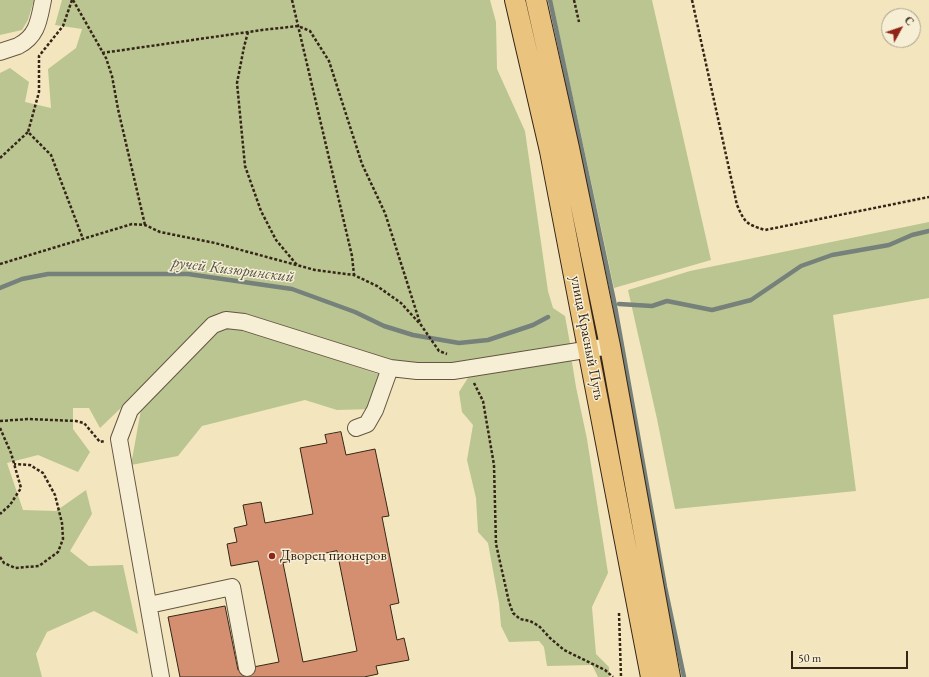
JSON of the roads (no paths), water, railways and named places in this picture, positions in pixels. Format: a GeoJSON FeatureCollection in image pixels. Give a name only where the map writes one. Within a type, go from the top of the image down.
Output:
{"type":"FeatureCollection","features":[{"type":"Feature","properties":{"kind":"main road","name":"улица Красный Путь"},"geometry":{"type":"LineString","coordinates":[[516,0],[550,151],[651,677]]}},
{"type":"Feature","properties":{"kind":"main road","name":"улица Красный Путь"},"geometry":{"type":"LineString","coordinates":[[536,0],[610,346],[670,677]]}},
{"type":"Feature","properties":{"kind":"street"},"geometry":{"type":"LineString","coordinates":[[0,52],[19,45],[31,37],[38,25],[43,0]]}},
{"type":"Feature","properties":{"kind":"street"},"geometry":{"type":"LineString","coordinates":[[161,677],[119,440],[130,410],[213,325],[226,320],[244,322],[390,368],[417,371],[453,371],[610,346]]}},
{"type":"Feature","properties":{"kind":"street"},"geometry":{"type":"LineString","coordinates":[[356,428],[366,424],[375,410],[390,368]]}},
{"type":"Feature","properties":{"kind":"street"},"geometry":{"type":"LineString","coordinates":[[149,605],[232,586],[247,668]]}},
{"type":"Feature","properties":{"kind":"waterway"},"geometry":{"type":"LineString","coordinates":[[550,0],[614,301],[665,587],[684,677]]}},
{"type":"Feature","properties":{"kind":"waterway","name":"ручей Кизюринский"},"geometry":{"type":"LineString","coordinates":[[619,304],[652,306],[667,301],[712,310],[751,300],[801,266],[832,255],[889,245],[912,235],[929,231]]}},
{"type":"Feature","properties":{"kind":"waterway","name":"ручей Кизюринский"},"geometry":{"type":"LineString","coordinates":[[0,288],[22,279],[48,274],[188,274],[292,289],[355,312],[384,326],[413,335],[459,343],[488,340],[533,325],[548,317]]}},
{"type":"Feature","properties":{"kind":"place","name":"Дворец пионеров"},"geometry":{"type":"Point","coordinates":[272,556]}}]}
